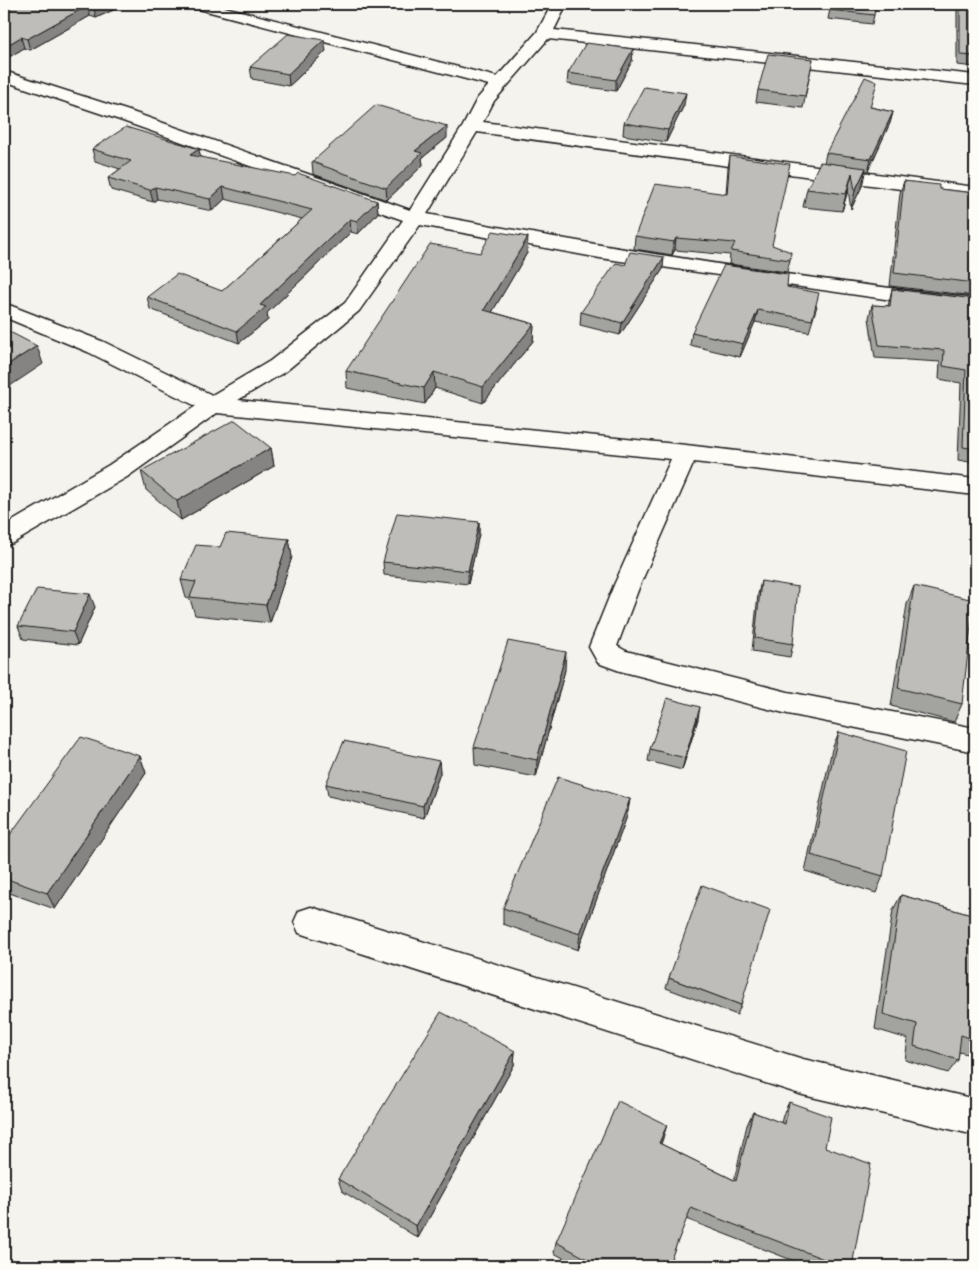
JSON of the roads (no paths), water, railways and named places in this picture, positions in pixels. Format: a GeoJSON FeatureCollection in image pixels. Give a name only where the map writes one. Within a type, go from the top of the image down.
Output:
{"type":"FeatureCollection","features":[{"type":"Feature","properties":{"kind":"street"},"geometry":{"type":"LineString","coordinates":[[196,4],[500,83]]}},
{"type":"Feature","properties":{"kind":"street"},"geometry":{"type":"LineString","coordinates":[[4,537],[118,471],[213,405],[278,366],[352,306],[415,218],[472,126],[486,99],[544,34],[559,4]]}},
{"type":"Feature","properties":{"kind":"street"},"geometry":{"type":"LineString","coordinates":[[544,34],[975,80]]}},
{"type":"Feature","properties":{"kind":"street"},"geometry":{"type":"LineString","coordinates":[[4,76],[126,116],[415,218],[600,252],[920,298],[975,304]]}},
{"type":"Feature","properties":{"kind":"street"},"geometry":{"type":"LineString","coordinates":[[472,126],[975,194]]}},
{"type":"Feature","properties":{"kind":"street"},"geometry":{"type":"LineString","coordinates":[[4,309],[96,347],[213,405],[686,453],[975,487]]}},
{"type":"Feature","properties":{"kind":"street"},"geometry":{"type":"LineString","coordinates":[[686,453],[627,585],[603,648],[608,655],[620,660],[788,703],[975,740]]}},
{"type":"Feature","properties":{"kind":"street"},"geometry":{"type":"LineString","coordinates":[[311,922],[803,1077],[975,1117]]}}]}
